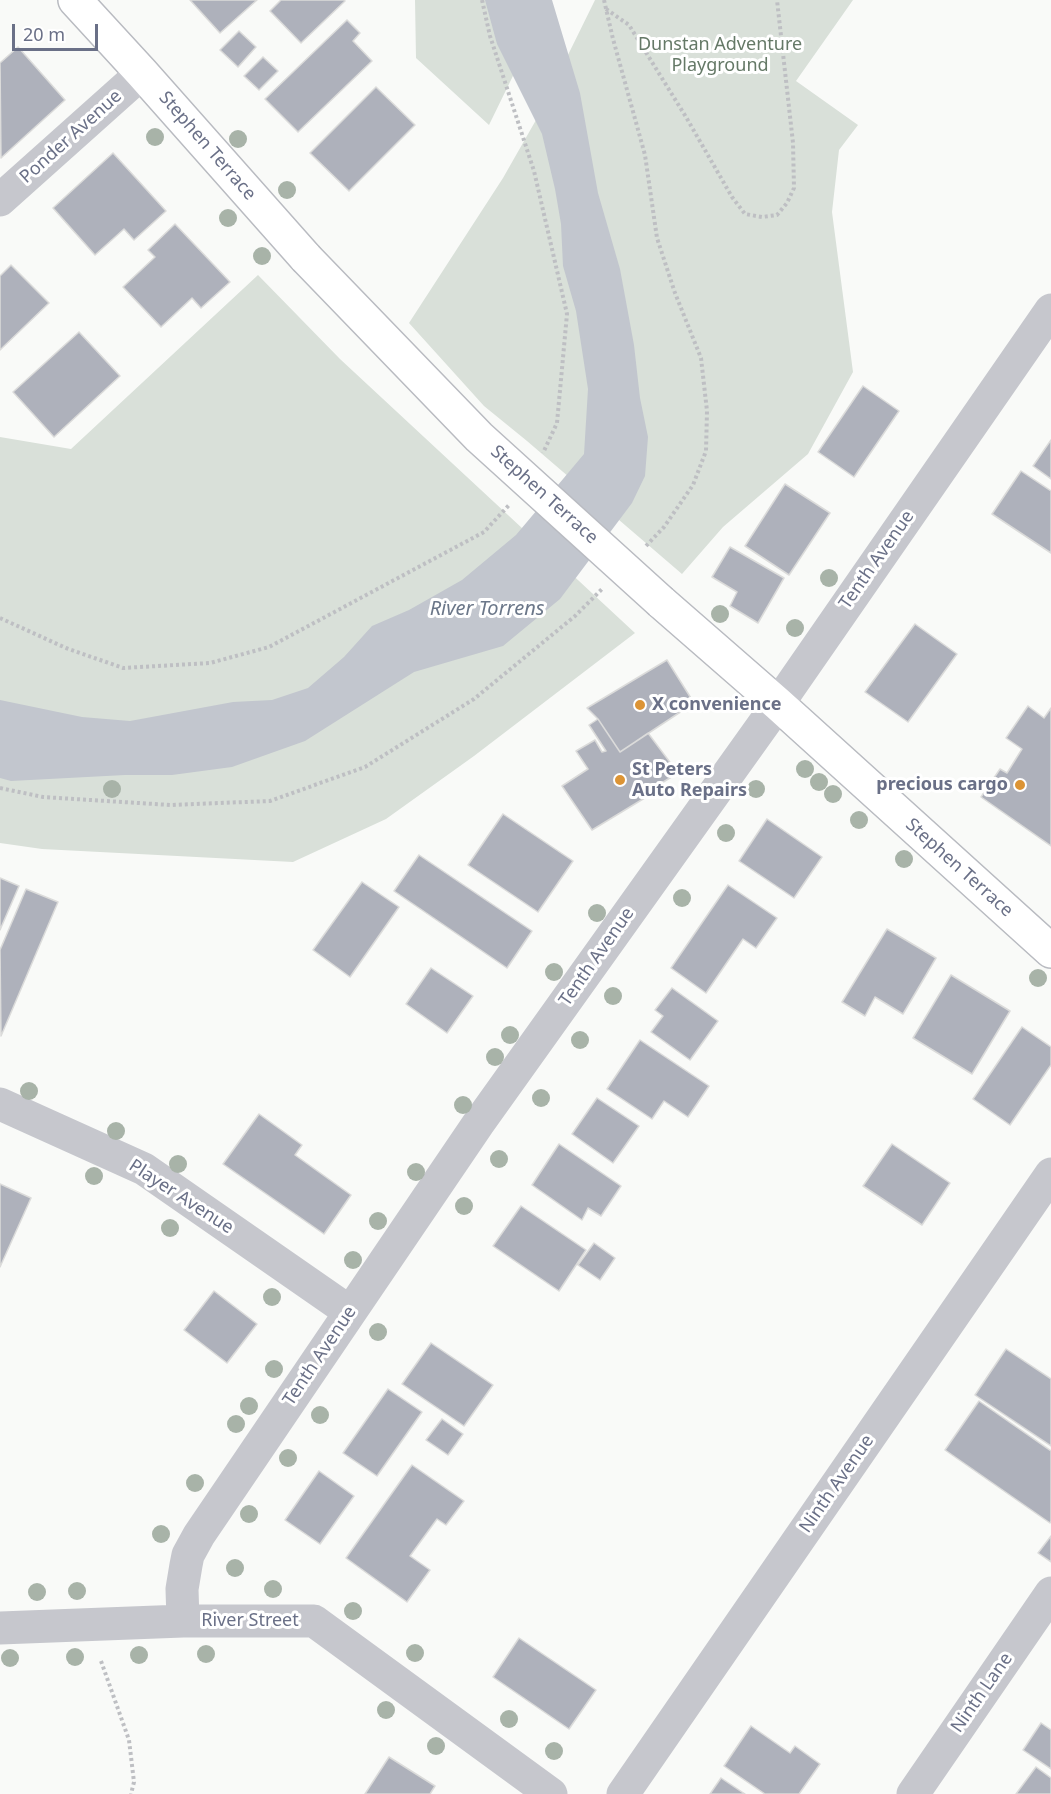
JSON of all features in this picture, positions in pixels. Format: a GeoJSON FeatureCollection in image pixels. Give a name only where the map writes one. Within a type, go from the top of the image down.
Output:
{"type":"FeatureCollection","features":[{"type":"Feature","properties":{"kind":"main road","name":"Stephen Terrace"},"geometry":{"type":"LineString","coordinates":[[75,0],[306,258],[479,437],[1051,951]]}},
{"type":"Feature","properties":{"kind":"street","name":"Ponder Avenue"},"geometry":{"type":"LineString","coordinates":[[0,200],[142,73]]}},
{"type":"Feature","properties":{"kind":"street","name":"Tenth Avenue"},"geometry":{"type":"LineString","coordinates":[[183,1621],[182,1588],[188,1555],[199,1535],[478,1124],[778,704],[1051,310]]}},
{"type":"Feature","properties":{"kind":"street","name":"Player Avenue"},"geometry":{"type":"LineString","coordinates":[[0,1104],[144,1169],[350,1312]]}},
{"type":"Feature","properties":{"kind":"street","name":"Ninth Avenue"},"geometry":{"type":"LineString","coordinates":[[623,1794],[1051,1174]]}},
{"type":"Feature","properties":{"kind":"street","name":"Ninth Lane"},"geometry":{"type":"LineString","coordinates":[[912,1794],[1051,1593]]}},
{"type":"Feature","properties":{"kind":"street","name":"River Street"},"geometry":{"type":"LineString","coordinates":[[0,1628],[183,1621],[314,1621],[551,1794]]}},
{"type":"Feature","properties":{"kind":"path"},"geometry":{"type":"LineString","coordinates":[[482,0],[490,36],[534,171],[567,314],[557,423],[543,454]]}},
{"type":"Feature","properties":{"kind":"path"},"geometry":{"type":"LineString","coordinates":[[604,0],[645,155],[657,238],[675,293],[701,358],[707,411],[706,451],[693,485],[664,527],[640,551]]}},
{"type":"Feature","properties":{"kind":"path"},"geometry":{"type":"LineString","coordinates":[[606,8],[629,25],[732,197],[745,213],[762,217],[777,215],[788,203],[794,188],[793,143],[777,0]]}},
{"type":"Feature","properties":{"kind":"path"},"geometry":{"type":"LineString","coordinates":[[0,618],[66,648],[123,668],[210,663],[269,647],[484,532],[514,500]]}},
{"type":"Feature","properties":{"kind":"path"},"geometry":{"type":"LineString","coordinates":[[0,788],[43,797],[170,805],[270,801],[366,767],[474,699],[575,616],[608,584]]}},
{"type":"Feature","properties":{"kind":"path"},"geometry":{"type":"LineString","coordinates":[[101,1661],[129,1740],[134,1782],[131,1794]]}},
{"type":"Feature","properties":{"kind":"green space"},"geometry":{"type":"Polygon","coordinates":[[[415,0],[550,0],[489,125],[416,58],[415,0]]]}},
{"type":"Feature","properties":{"kind":"green space","name":"Dunstan Adventure Playground"},"geometry":{"type":"Polygon","coordinates":[[[595,0],[853,0],[796,81],[858,125],[839,150],[832,212],[853,372],[808,454],[723,527],[682,574],[484,406],[409,323],[503,178],[536,120],[595,0]]]}},
{"type":"Feature","properties":{"kind":"green space"},"geometry":{"type":"Polygon","coordinates":[[[258,275],[340,359],[635,633],[474,756],[386,819],[293,862],[42,849],[0,843],[0,437],[71,449],[258,275]]]}},
{"type":"Feature","properties":{"kind":"water","name":"River Torrens"},"geometry":{"type":"Polygon","coordinates":[[[485,0],[552,0],[580,93],[598,193],[620,269],[648,437],[645,476],[632,503],[560,599],[503,646],[414,672],[305,741],[232,767],[172,775],[11,781],[0,778],[0,700],[82,717],[130,721],[233,702],[272,700],[308,688],[344,657],[372,626],[409,610],[462,580],[516,535],[584,454],[588,389],[576,311],[563,266],[561,224],[555,189],[542,134],[497,44],[485,0]]]}},
{"type":"Feature","properties":{"kind":"building"},"geometry":{"type":"Polygon","coordinates":[[[190,0],[257,0],[220,33],[190,0]]]}},
{"type":"Feature","properties":{"kind":"building"},"geometry":{"type":"Polygon","coordinates":[[[281,0],[345,1],[301,43],[270,11],[281,0]]]}},
{"type":"Feature","properties":{"kind":"building"},"geometry":{"type":"Polygon","coordinates":[[[347,20],[360,33],[353,41],[372,61],[298,132],[265,99],[347,20]]]}},
{"type":"Feature","properties":{"kind":"building"},"geometry":{"type":"Polygon","coordinates":[[[239,31],[256,47],[238,67],[220,50],[239,31]]]}},
{"type":"Feature","properties":{"kind":"building"},"geometry":{"type":"Polygon","coordinates":[[[18,47],[65,100],[1,158],[0,63],[18,47]]]}},
{"type":"Feature","properties":{"kind":"building"},"geometry":{"type":"Polygon","coordinates":[[[263,57],[278,71],[259,90],[244,76],[263,57]]]}},
{"type":"Feature","properties":{"kind":"building"},"geometry":{"type":"Polygon","coordinates":[[[376,87],[415,125],[349,191],[310,153],[376,87]]]}},
{"type":"Feature","properties":{"kind":"building"},"geometry":{"type":"Polygon","coordinates":[[[113,153],[166,211],[134,240],[124,229],[95,255],[53,208],[113,153]]]}},
{"type":"Feature","properties":{"kind":"building"},"geometry":{"type":"Polygon","coordinates":[[[175,224],[230,282],[201,308],[192,298],[161,327],[123,287],[155,257],[148,250],[175,224]]]}},
{"type":"Feature","properties":{"kind":"building"},"geometry":{"type":"Polygon","coordinates":[[[11,265],[49,303],[0,350],[0,276],[11,265]]]}},
{"type":"Feature","properties":{"kind":"building"},"geometry":{"type":"Polygon","coordinates":[[[79,332],[120,376],[54,437],[13,392],[79,332]]]}},
{"type":"Feature","properties":{"kind":"building"},"geometry":{"type":"Polygon","coordinates":[[[863,386],[899,411],[854,477],[818,452],[863,386]]]}},
{"type":"Feature","properties":{"kind":"building"},"geometry":{"type":"Polygon","coordinates":[[[1051,440],[1051,479],[1033,466],[1051,440]]]}},
{"type":"Feature","properties":{"kind":"building"},"geometry":{"type":"Polygon","coordinates":[[[1021,471],[1051,491],[1051,553],[992,514],[1021,471]]]}},
{"type":"Feature","properties":{"kind":"building"},"geometry":{"type":"Polygon","coordinates":[[[785,484],[830,513],[789,575],[745,546],[785,484]]]}},
{"type":"Feature","properties":{"kind":"building"},"geometry":{"type":"Polygon","coordinates":[[[730,547],[784,578],[758,623],[730,606],[737,592],[712,577],[730,547]]]}},
{"type":"Feature","properties":{"kind":"building"},"geometry":{"type":"Polygon","coordinates":[[[915,624],[957,654],[908,722],[865,692],[915,624]]]}},
{"type":"Feature","properties":{"kind":"building","name":"X convenience"},"geometry":{"type":"Polygon","coordinates":[[[667,660],[694,703],[620,752],[598,719],[587,708],[667,660]]]}},
{"type":"Feature","properties":{"kind":"building","name":"precious cargo"},"geometry":{"type":"Polygon","coordinates":[[[1028,706],[1044,718],[1051,708],[1051,846],[981,797],[1000,769],[1007,773],[1022,749],[1006,738],[1028,706]]]}},
{"type":"Feature","properties":{"kind":"building","name":"St Peters Auto Repairs"},"geometry":{"type":"Polygon","coordinates":[[[598,719],[620,752],[648,733],[678,773],[647,792],[648,796],[592,830],[562,786],[588,769],[576,751],[595,740],[602,752],[606,751],[589,725],[598,719]]]}},
{"type":"Feature","properties":{"kind":"building"},"geometry":{"type":"Polygon","coordinates":[[[503,814],[573,861],[538,912],[468,865],[503,814]]]}},
{"type":"Feature","properties":{"kind":"building"},"geometry":{"type":"Polygon","coordinates":[[[767,819],[822,857],[794,898],[739,861],[767,819]]]}},
{"type":"Feature","properties":{"kind":"building"},"geometry":{"type":"Polygon","coordinates":[[[419,855],[532,931],[507,968],[394,891],[419,855]]]}},
{"type":"Feature","properties":{"kind":"building"},"geometry":{"type":"Polygon","coordinates":[[[0,878],[19,886],[0,930],[0,878]]]}},
{"type":"Feature","properties":{"kind":"building"},"geometry":{"type":"Polygon","coordinates":[[[362,882],[399,907],[350,977],[313,950],[362,882]]]}},
{"type":"Feature","properties":{"kind":"building"},"geometry":{"type":"Polygon","coordinates":[[[728,885],[777,918],[756,948],[743,939],[706,993],[671,968],[728,885]]]}},
{"type":"Feature","properties":{"kind":"building"},"geometry":{"type":"Polygon","coordinates":[[[26,889],[58,902],[1,1036],[0,950],[26,889]]]}},
{"type":"Feature","properties":{"kind":"building"},"geometry":{"type":"Polygon","coordinates":[[[887,929],[936,958],[903,1014],[875,997],[865,1016],[842,1002],[887,929]]]}},
{"type":"Feature","properties":{"kind":"building"},"geometry":{"type":"Polygon","coordinates":[[[431,968],[473,996],[447,1033],[406,1004],[431,968]]]}},
{"type":"Feature","properties":{"kind":"building"},"geometry":{"type":"Polygon","coordinates":[[[951,975],[1010,1011],[972,1074],[913,1038],[951,975]]]}},
{"type":"Feature","properties":{"kind":"building"},"geometry":{"type":"Polygon","coordinates":[[[672,988],[718,1021],[690,1060],[651,1032],[663,1016],[655,1010],[672,988]]]}},
{"type":"Feature","properties":{"kind":"building"},"geometry":{"type":"Polygon","coordinates":[[[1022,1027],[1051,1047],[1051,1065],[1010,1125],[973,1099],[1022,1027]]]}},
{"type":"Feature","properties":{"kind":"building"},"geometry":{"type":"Polygon","coordinates":[[[640,1040],[709,1086],[688,1117],[664,1101],[652,1119],[607,1089],[640,1040]]]}},
{"type":"Feature","properties":{"kind":"building"},"geometry":{"type":"Polygon","coordinates":[[[597,1098],[639,1126],[613,1163],[572,1134],[597,1098]]]}},
{"type":"Feature","properties":{"kind":"building"},"geometry":{"type":"Polygon","coordinates":[[[259,1114],[302,1145],[295,1155],[351,1195],[324,1234],[223,1164],[259,1114]]]}},
{"type":"Feature","properties":{"kind":"building"},"geometry":{"type":"Polygon","coordinates":[[[559,1144],[621,1186],[601,1216],[588,1208],[582,1220],[532,1185],[559,1144]]]}},
{"type":"Feature","properties":{"kind":"building"},"geometry":{"type":"Polygon","coordinates":[[[892,1144],[950,1183],[922,1225],[863,1186],[892,1144]]]}},
{"type":"Feature","properties":{"kind":"building"},"geometry":{"type":"Polygon","coordinates":[[[0,1184],[31,1198],[0,1267],[0,1184]]]}},
{"type":"Feature","properties":{"kind":"building"},"geometry":{"type":"Polygon","coordinates":[[[521,1206],[586,1250],[559,1291],[493,1246],[521,1206]]]}},
{"type":"Feature","properties":{"kind":"building"},"geometry":{"type":"Polygon","coordinates":[[[594,1243],[615,1258],[600,1280],[578,1265],[594,1243]]]}},
{"type":"Feature","properties":{"kind":"building"},"geometry":{"type":"Polygon","coordinates":[[[214,1291],[257,1324],[227,1363],[184,1330],[214,1291]]]}},
{"type":"Feature","properties":{"kind":"building"},"geometry":{"type":"Polygon","coordinates":[[[431,1343],[493,1385],[464,1426],[402,1384],[431,1343]]]}},
{"type":"Feature","properties":{"kind":"building"},"geometry":{"type":"Polygon","coordinates":[[[1006,1349],[1051,1379],[1051,1446],[975,1395],[1006,1349]]]}},
{"type":"Feature","properties":{"kind":"building"},"geometry":{"type":"Polygon","coordinates":[[[388,1389],[422,1412],[377,1476],[343,1453],[388,1389]]]}},
{"type":"Feature","properties":{"kind":"building"},"geometry":{"type":"Polygon","coordinates":[[[979,1401],[1051,1451],[1050,1523],[945,1450],[979,1401]]]}},
{"type":"Feature","properties":{"kind":"building"},"geometry":{"type":"Polygon","coordinates":[[[442,1419],[463,1434],[448,1455],[426,1440],[442,1419]]]}},
{"type":"Feature","properties":{"kind":"building"},"geometry":{"type":"Polygon","coordinates":[[[412,1465],[464,1501],[446,1525],[437,1519],[410,1556],[430,1570],[407,1602],[346,1558],[412,1465]]]}},
{"type":"Feature","properties":{"kind":"building"},"geometry":{"type":"Polygon","coordinates":[[[319,1471],[354,1496],[320,1544],[285,1520],[319,1471]]]}},
{"type":"Feature","properties":{"kind":"building"},"geometry":{"type":"Polygon","coordinates":[[[1051,1536],[1051,1562],[1038,1553],[1051,1536]]]}},
{"type":"Feature","properties":{"kind":"building"},"geometry":{"type":"Polygon","coordinates":[[[519,1638],[596,1690],[569,1729],[493,1677],[519,1638]]]}},
{"type":"Feature","properties":{"kind":"building"},"geometry":{"type":"Polygon","coordinates":[[[1041,1723],[1051,1730],[1051,1769],[1023,1750],[1041,1723]]]}},
{"type":"Feature","properties":{"kind":"building"},"geometry":{"type":"Polygon","coordinates":[[[751,1726],[790,1753],[795,1746],[820,1764],[799,1794],[765,1794],[724,1766],[751,1726]]]}},
{"type":"Feature","properties":{"kind":"building"},"geometry":{"type":"Polygon","coordinates":[[[389,1757],[435,1786],[430,1794],[365,1794],[389,1757]]]}},
{"type":"Feature","properties":{"kind":"building"},"geometry":{"type":"Polygon","coordinates":[[[1036,1767],[1051,1778],[1051,1794],[1016,1794],[1036,1767]]]}},
{"type":"Feature","properties":{"kind":"building"},"geometry":{"type":"Polygon","coordinates":[[[721,1778],[745,1794],[710,1794],[721,1778]]]}},
{"type":"Feature","properties":{"kind":"place","name":"X convenience"},"geometry":{"type":"Point","coordinates":[640,705]}},
{"type":"Feature","properties":{"kind":"place","name":"St Peters Auto Repairs"},"geometry":{"type":"Point","coordinates":[620,780]}},
{"type":"Feature","properties":{"kind":"place","name":"precious cargo"},"geometry":{"type":"Point","coordinates":[1020,785]}}]}
